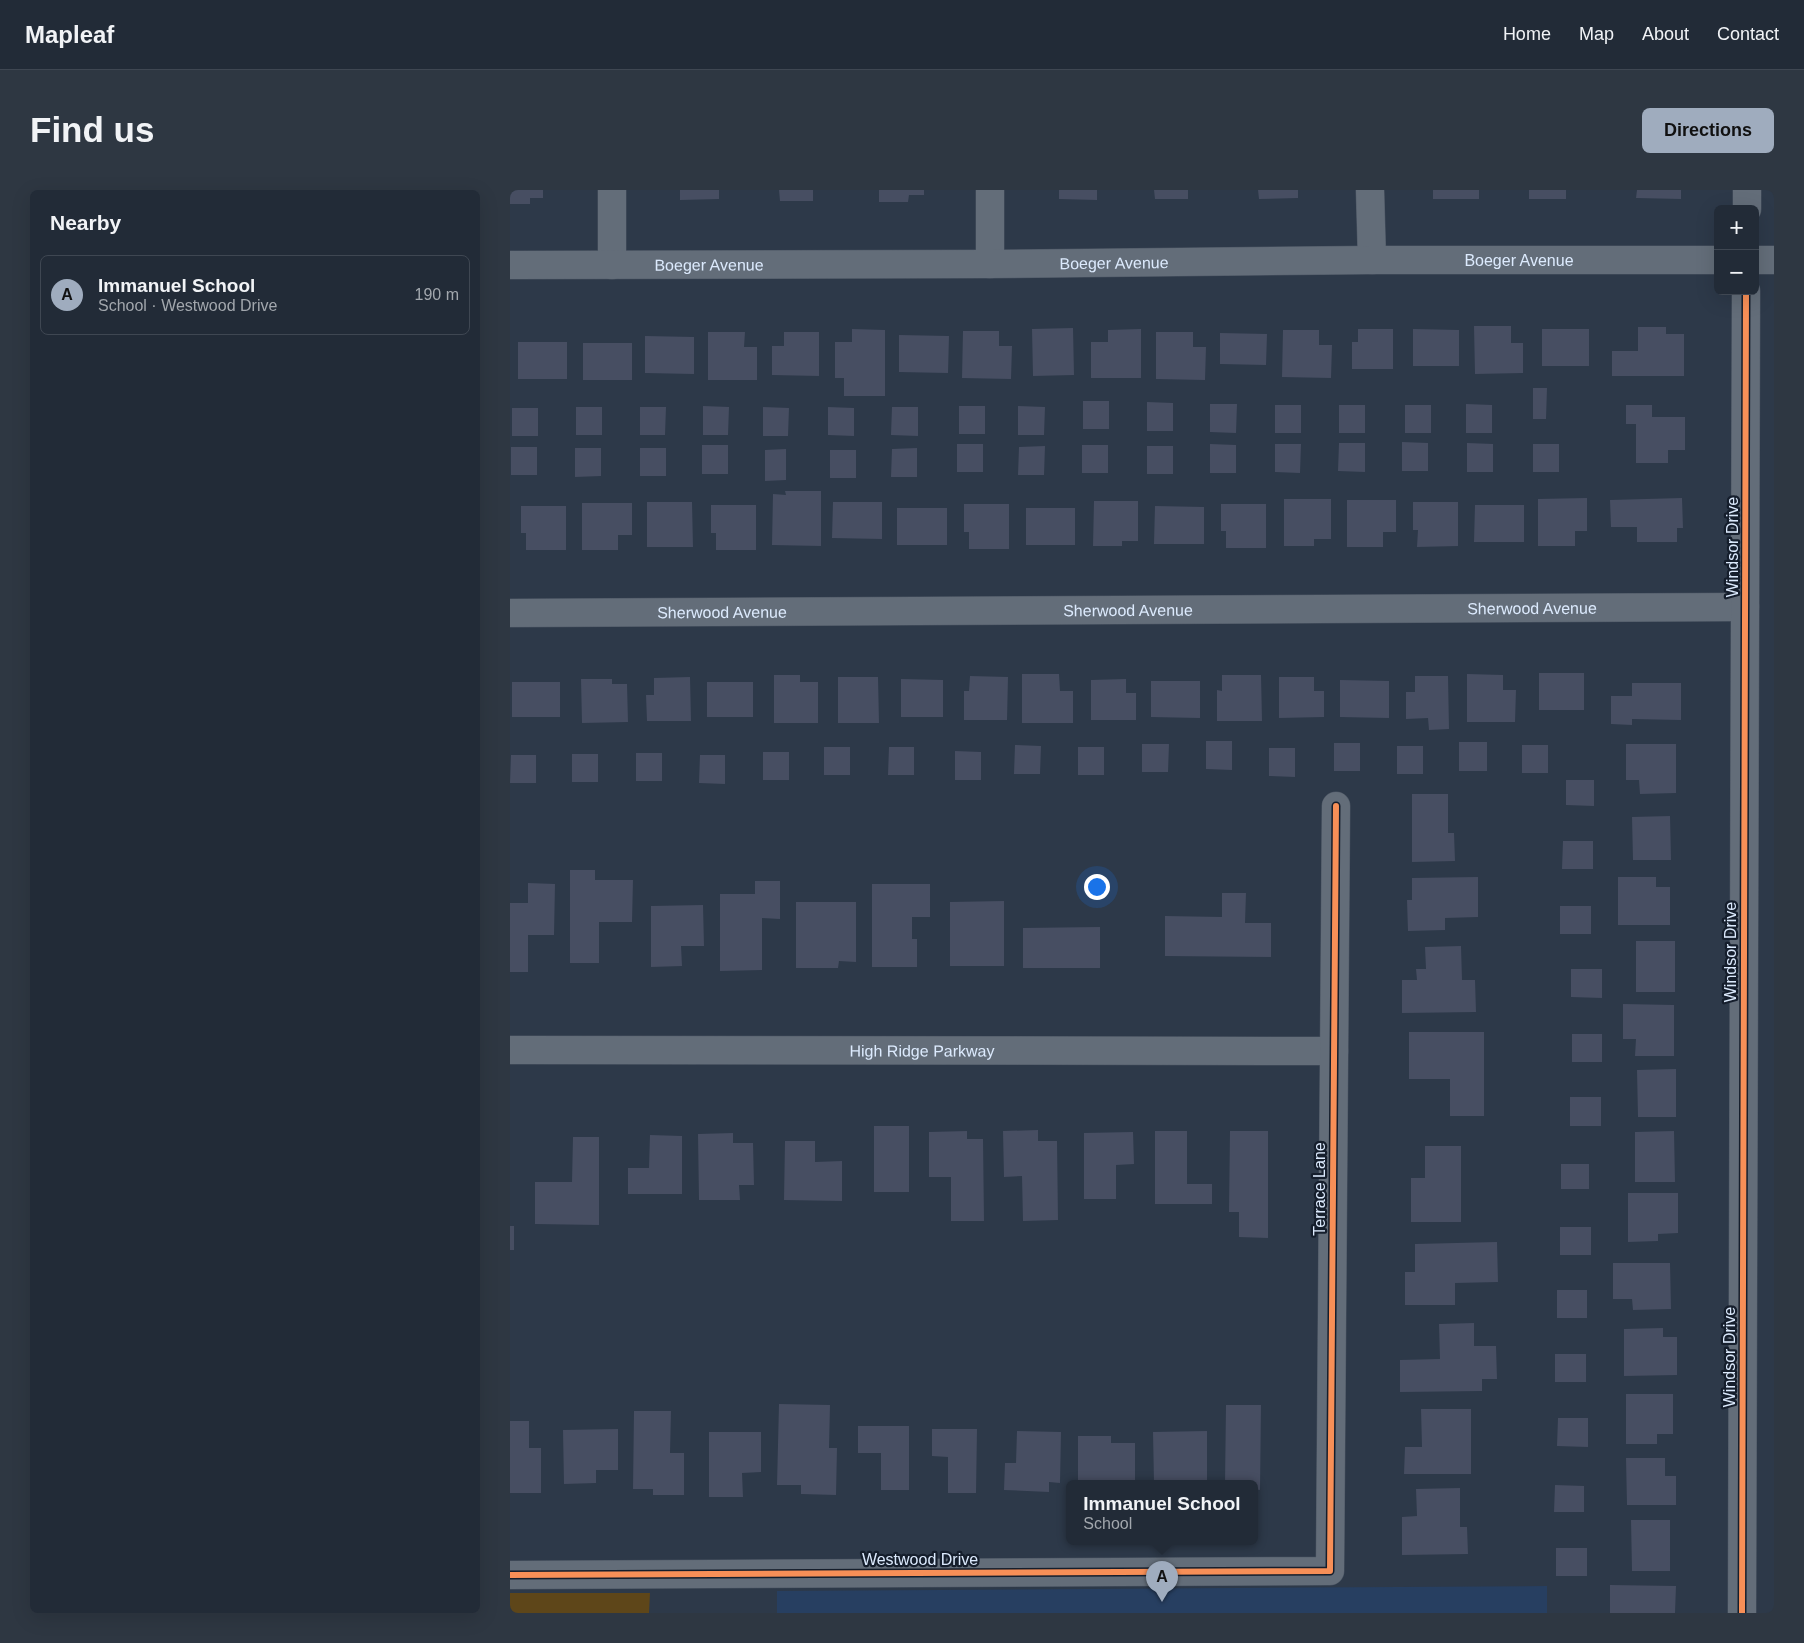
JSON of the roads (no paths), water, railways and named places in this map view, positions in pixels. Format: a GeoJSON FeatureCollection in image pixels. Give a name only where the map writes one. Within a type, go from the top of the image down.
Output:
{"type":"FeatureCollection","features":[{"type":"Feature","properties":{"kind":"street"},"geometry":{"type":"LineString","coordinates":[[612,190],[612,265]]}},
{"type":"Feature","properties":{"kind":"street"},"geometry":{"type":"LineString","coordinates":[[990,190],[990,264]]}},
{"type":"Feature","properties":{"kind":"street"},"geometry":{"type":"LineString","coordinates":[[1370,190],[1372,260]]}},
{"type":"Feature","properties":{"kind":"street"},"geometry":{"type":"LineString","coordinates":[[1747,190],[1747,205]]}},
{"type":"Feature","properties":{"kind":"street","name":"Boeger Avenue"},"geometry":{"type":"LineString","coordinates":[[510,265],[1714,260]]}},
{"type":"Feature","properties":{"kind":"street"},"geometry":{"type":"LineString","coordinates":[[1759,260],[1774,260]]}},
{"type":"Feature","properties":{"kind":"street","name":"Windsor Drive"},"geometry":{"type":"LineString","coordinates":[[1742,1613],[1746,295]]}},
{"type":"Feature","properties":{"kind":"street","name":"Sherwood Avenue"},"geometry":{"type":"LineString","coordinates":[[510,614],[1745,607]]}},
{"type":"Feature","properties":{"kind":"street","name":"Terrace Lane"},"geometry":{"type":"LineString","coordinates":[[1330,1571],[1336,806]]}},
{"type":"Feature","properties":{"kind":"street","name":"High Ridge Parkway"},"geometry":{"type":"LineString","coordinates":[[510,1050],[1334,1050]]}},
{"type":"Feature","properties":{"kind":"street","name":"Westwood Drive"},"geometry":{"type":"LineString","coordinates":[[510,1575],[1330,1571]]}},
{"type":"Feature","properties":{"kind":"place","name":"Immanuel School"},"geometry":{"type":"Point","coordinates":[1162,1602]}}]}
